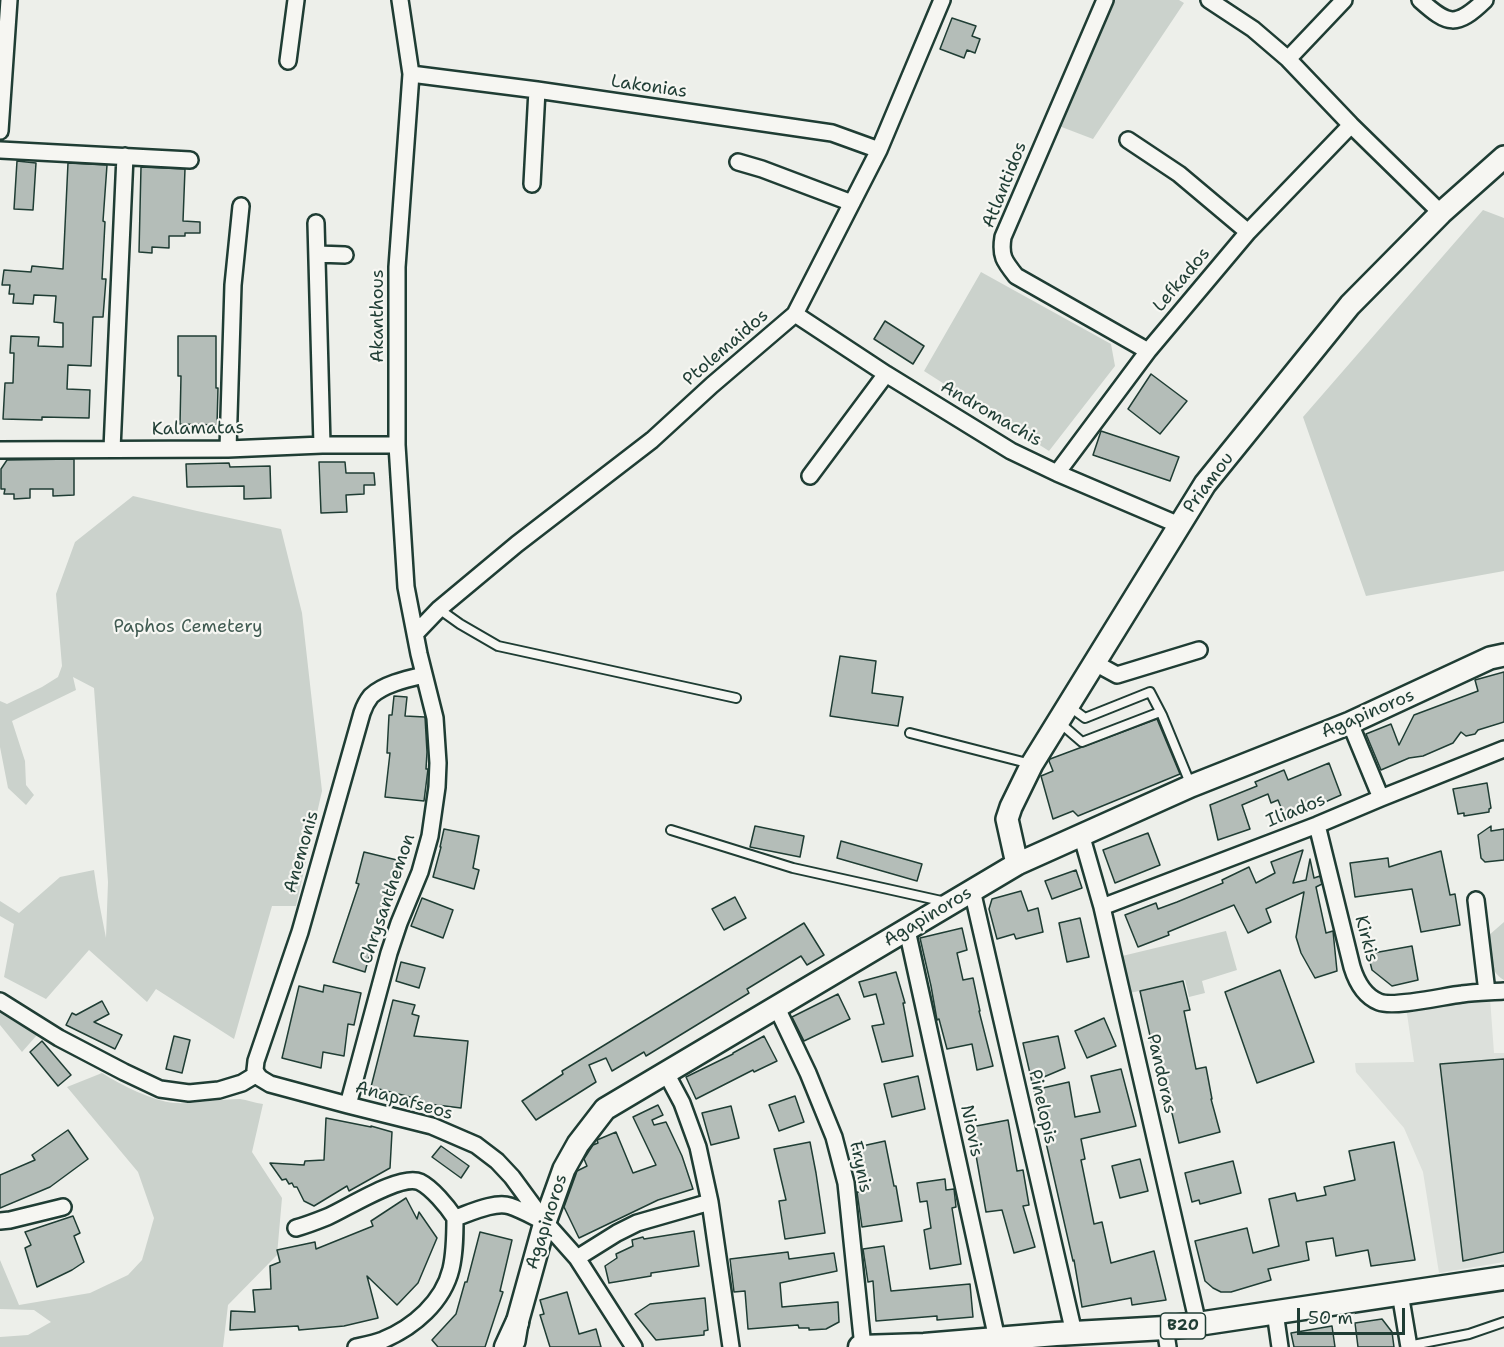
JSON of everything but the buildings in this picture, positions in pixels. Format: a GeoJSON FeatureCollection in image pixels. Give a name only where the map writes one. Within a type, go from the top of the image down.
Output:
{"type":"FeatureCollection","features":[{"type":"Feature","properties":{"kind":"main road","name":"Priamou"},"geometry":{"type":"LineString","coordinates":[[1017,864],[1007,819],[1032,764],[1205,484],[1350,305],[1441,213],[1504,157]]}},
{"type":"Feature","properties":{"kind":"main road","name":"Agapinoros"},"geometry":{"type":"LineString","coordinates":[[513,1347],[517,1323],[545,1222],[564,1169],[578,1144],[604,1109],[1017,864],[1191,786],[1350,723],[1490,658],[1504,655]]}},
{"type":"Feature","properties":{"kind":"main road","name":"B20"},"geometry":{"type":"LineString","coordinates":[[861,1347],[925,1346],[996,1339],[1166,1338],[1198,1324],[1504,1278]]}},
{"type":"Feature","properties":{"kind":"main road"},"geometry":{"type":"LineString","coordinates":[[506,1347],[517,1323]]}},
{"type":"Feature","properties":{"kind":"street"},"geometry":{"type":"LineString","coordinates":[[0,131],[9,0]]}},
{"type":"Feature","properties":{"kind":"street"},"geometry":{"type":"LineString","coordinates":[[288,61],[296,0]]}},
{"type":"Feature","properties":{"kind":"street","name":"Akanthous"},"geometry":{"type":"LineString","coordinates":[[400,0],[411,74],[397,267],[397,445],[406,586],[416,633]]}},
{"type":"Feature","properties":{"kind":"street","name":"Ptolemaidos"},"geometry":{"type":"LineString","coordinates":[[416,633],[439,609],[517,544],[652,440],[795,314],[879,150],[942,0]]}},
{"type":"Feature","properties":{"kind":"street","name":"Atlantidos"},"geometry":{"type":"LineString","coordinates":[[1105,0],[1003,237],[1001,251],[1005,263],[1016,276],[1148,351]]}},
{"type":"Feature","properties":{"kind":"street"},"geometry":{"type":"LineString","coordinates":[[1209,0],[1253,29],[1288,59],[1351,125],[1441,213]]}},
{"type":"Feature","properties":{"kind":"street"},"geometry":{"type":"LineString","coordinates":[[1288,59],[1344,0]]}},
{"type":"Feature","properties":{"kind":"street"},"geometry":{"type":"LineString","coordinates":[[1420,0],[1441,18],[1453,21],[1465,17],[1485,0]]}},
{"type":"Feature","properties":{"kind":"street","name":"Lakonias"},"geometry":{"type":"LineString","coordinates":[[411,74],[832,133],[879,150]]}},
{"type":"Feature","properties":{"kind":"street"},"geometry":{"type":"LineString","coordinates":[[532,184],[537,90]]}},
{"type":"Feature","properties":{"kind":"street","name":"Lefkados"},"geometry":{"type":"LineString","coordinates":[[1058,473],[1148,351],[1248,232],[1351,125]]}},
{"type":"Feature","properties":{"kind":"street"},"geometry":{"type":"LineString","coordinates":[[1128,140],[1179,174],[1248,232]]}},
{"type":"Feature","properties":{"kind":"street"},"geometry":{"type":"LineString","coordinates":[[0,150],[190,160]]}},
{"type":"Feature","properties":{"kind":"street"},"geometry":{"type":"LineString","coordinates":[[111,449],[125,156]]}},
{"type":"Feature","properties":{"kind":"street"},"geometry":{"type":"LineString","coordinates":[[738,162],[852,203]]}},
{"type":"Feature","properties":{"kind":"street"},"geometry":{"type":"LineString","coordinates":[[228,449],[234,285],[241,206]]}},
{"type":"Feature","properties":{"kind":"street"},"geometry":{"type":"LineString","coordinates":[[316,223],[322,445]]}},
{"type":"Feature","properties":{"kind":"street"},"geometry":{"type":"LineString","coordinates":[[317,254],[345,255]]}},
{"type":"Feature","properties":{"kind":"street","name":"Andromachis"},"geometry":{"type":"LineString","coordinates":[[795,314],[886,374],[1011,451],[1179,525]]}},
{"type":"Feature","properties":{"kind":"street"},"geometry":{"type":"LineString","coordinates":[[810,476],[886,374]]}},
{"type":"Feature","properties":{"kind":"street","name":"Kalamatas"},"geometry":{"type":"LineString","coordinates":[[0,450],[228,449],[397,445]]}},
{"type":"Feature","properties":{"kind":"street","name":"Chrysanthemon"},"geometry":{"type":"LineString","coordinates":[[348,1105],[389,952],[420,872],[430,836],[437,787],[438,741],[416,633]]}},
{"type":"Feature","properties":{"kind":"street"},"geometry":{"type":"LineString","coordinates":[[1095,663],[1117,675],[1199,650]]}},
{"type":"Feature","properties":{"kind":"street","name":"Anemonis"},"geometry":{"type":"LineString","coordinates":[[257,1074],[256,1061],[300,932],[366,703],[371,696],[395,683],[424,675]]}},
{"type":"Feature","properties":{"kind":"street"},"geometry":{"type":"LineString","coordinates":[[1350,723],[1381,798]]}},
{"type":"Feature","properties":{"kind":"street","name":"Iliados"},"geometry":{"type":"LineString","coordinates":[[1102,907],[1317,825],[1504,749]]}},
{"type":"Feature","properties":{"kind":"street","name":"Kirkis"},"geometry":{"type":"LineString","coordinates":[[1317,825],[1352,967],[1357,982],[1368,995],[1380,1003],[1398,1004],[1461,994],[1504,991]]}},
{"type":"Feature","properties":{"kind":"street","name":"Pandoras"},"geometry":{"type":"LineString","coordinates":[[1082,834],[1102,907],[1198,1324]]}},
{"type":"Feature","properties":{"kind":"street","name":"Pinelopis"},"geometry":{"type":"LineString","coordinates":[[972,890],[1063,1338]]}},
{"type":"Feature","properties":{"kind":"street"},"geometry":{"type":"LineString","coordinates":[[1476,900],[1487,992]]}},
{"type":"Feature","properties":{"kind":"street","name":"Niovis"},"geometry":{"type":"LineString","coordinates":[[907,930],[996,1339]]}},
{"type":"Feature","properties":{"kind":"street"},"geometry":{"type":"LineString","coordinates":[[0,1001],[59,1038],[160,1089],[189,1094],[219,1090],[242,1083],[257,1074]]}},
{"type":"Feature","properties":{"kind":"street","name":"Frynis"},"geometry":{"type":"LineString","coordinates":[[776,1006],[808,1073],[834,1137],[846,1183],[861,1347]]}},
{"type":"Feature","properties":{"kind":"street"},"geometry":{"type":"LineString","coordinates":[[666,1073],[682,1103],[698,1147],[710,1202],[732,1347]]}},
{"type":"Feature","properties":{"kind":"street","name":"Anapafseos"},"geometry":{"type":"LineString","coordinates":[[257,1074],[270,1084],[432,1126],[476,1145],[498,1161],[545,1222],[577,1258],[634,1347]]}},
{"type":"Feature","properties":{"kind":"street"},"geometry":{"type":"LineString","coordinates":[[296,1228],[327,1217],[388,1186],[409,1180],[419,1182],[435,1194],[455,1218],[455,1248],[451,1271],[440,1296],[426,1312],[408,1326],[382,1340],[356,1347]]}},
{"type":"Feature","properties":{"kind":"street"},"geometry":{"type":"LineString","coordinates":[[577,1258],[616,1233],[637,1223],[710,1202]]}},
{"type":"Feature","properties":{"kind":"street"},"geometry":{"type":"LineString","coordinates":[[455,1218],[501,1205],[509,1206],[545,1222]]}},
{"type":"Feature","properties":{"kind":"street"},"geometry":{"type":"LineString","coordinates":[[0,1221],[63,1207]]}},
{"type":"Feature","properties":{"kind":"street"},"geometry":{"type":"LineString","coordinates":[[1400,1293],[1408,1346]]}},
{"type":"Feature","properties":{"kind":"street"},"geometry":{"type":"LineString","coordinates":[[1275,1312],[1280,1347]]}},
{"type":"Feature","properties":{"kind":"lane"},"geometry":{"type":"LineString","coordinates":[[439,609],[498,646],[736,698]]}},
{"type":"Feature","properties":{"kind":"lane"},"geometry":{"type":"LineString","coordinates":[[1064,714],[1085,718],[1150,692],[1191,786]]}},
{"type":"Feature","properties":{"kind":"lane"},"geometry":{"type":"LineString","coordinates":[[1064,714],[1082,742],[1160,712]]}},
{"type":"Feature","properties":{"kind":"lane"},"geometry":{"type":"LineString","coordinates":[[910,733],[1032,764]]}},
{"type":"Feature","properties":{"kind":"lane"},"geometry":{"type":"LineString","coordinates":[[671,830],[793,868],[950,903]]}},
{"type":"Feature","properties":{"kind":"lane"},"geometry":{"type":"LineString","coordinates":[[1408,1346],[1469,1335],[1504,1322]]}},
{"type":"Feature","properties":{"kind":"shaded area"},"geometry":{"type":"Polygon","coordinates":[[[1490,998],[1494,1053],[1504,1053],[1504,1262],[1439,1273],[1423,1172],[1404,1128],[1356,1072],[1355,1063],[1414,1062],[1406,1007],[1490,998]]]}},
{"type":"Feature","properties":{"kind":"green space"},"geometry":{"type":"Polygon","coordinates":[[[1114,0],[1179,0],[1184,3],[1093,139],[1059,126],[1114,0]]]}},
{"type":"Feature","properties":{"kind":"green space"},"geometry":{"type":"Polygon","coordinates":[[[1483,210],[1504,218],[1504,571],[1366,596],[1303,417],[1483,210]]]}},
{"type":"Feature","properties":{"kind":"green space"},"geometry":{"type":"Polygon","coordinates":[[[981,272],[1111,344],[1115,366],[1049,451],[924,371],[981,272]]]}},
{"type":"Feature","properties":{"kind":"green space","name":"Paphos Cemetery"},"geometry":{"type":"Polygon","coordinates":[[[133,496],[281,529],[302,613],[322,791],[296,906],[272,906],[234,1039],[156,989],[147,1002],[89,950],[46,999],[4,977],[14,924],[0,916],[0,901],[19,913],[60,877],[94,870],[106,938],[108,882],[94,688],[73,677],[76,690],[12,721],[25,761],[26,785],[34,795],[26,805],[8,788],[0,747],[0,701],[7,704],[58,677],[62,666],[56,594],[75,542],[133,496]]]}},
{"type":"Feature","properties":{"kind":"green space"},"geometry":{"type":"Polygon","coordinates":[[[1504,922],[1504,980],[1492,967],[1488,936],[1504,922]]]}},
{"type":"Feature","properties":{"kind":"green space"},"geometry":{"type":"Polygon","coordinates":[[[1226,931],[1237,970],[1202,981],[1205,993],[1189,997],[1185,980],[1126,994],[1118,957],[1226,931]]]}},
{"type":"Feature","properties":{"kind":"green space"},"geometry":{"type":"Polygon","coordinates":[[[0,1013],[37,1035],[22,1052],[0,1025],[0,1013]]]}},
{"type":"Feature","properties":{"kind":"green space"},"geometry":{"type":"Polygon","coordinates":[[[102,1073],[137,1092],[166,1102],[240,1099],[263,1104],[252,1152],[282,1198],[277,1255],[228,1305],[223,1347],[0,1347],[0,1337],[28,1335],[51,1322],[34,1310],[0,1309],[0,1260],[19,1305],[90,1293],[128,1275],[142,1260],[154,1218],[138,1172],[67,1087],[102,1073]]]}}]}
